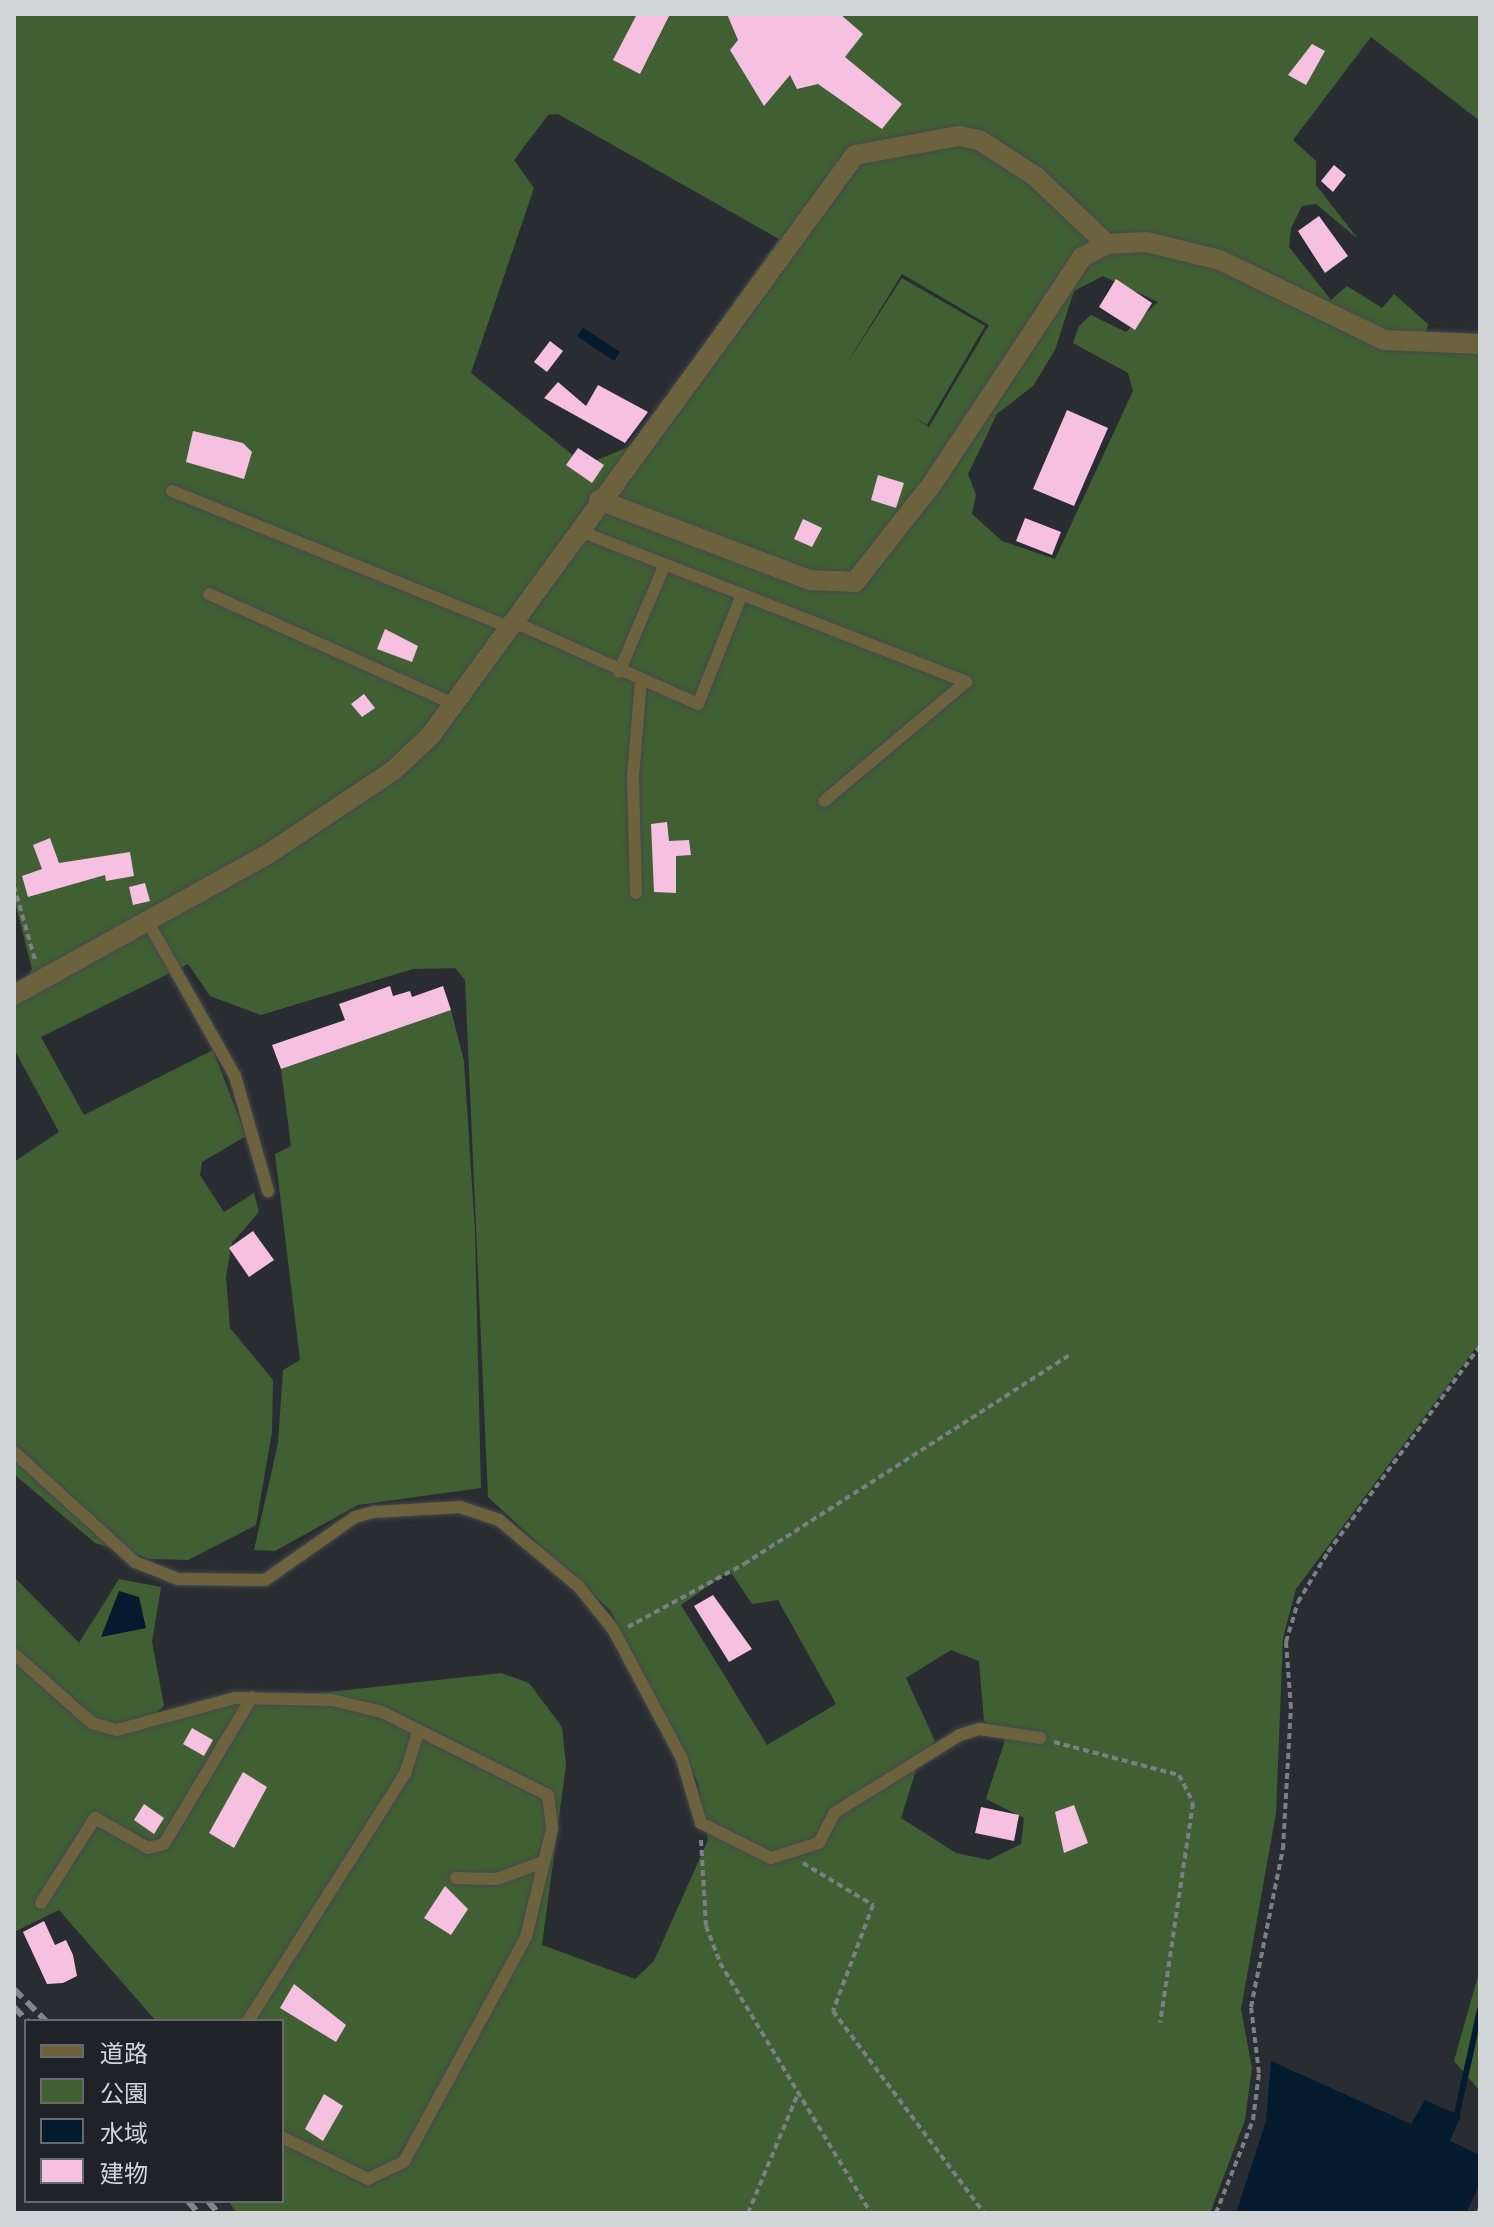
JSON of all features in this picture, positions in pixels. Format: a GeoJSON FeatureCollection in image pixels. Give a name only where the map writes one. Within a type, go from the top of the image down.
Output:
{"type":"FeatureCollection","features":[{"type":"Feature","properties":{"kind":"street"},"geometry":{"type":"LineString","coordinates":[[14,995],[149,924],[345,806],[394,770],[454,704],[599,500],[691,386],[845,166],[866,148],[979,140],[1035,176],[1107,244]]}},
{"type":"Feature","properties":{"kind":"street"},"geometry":{"type":"LineString","coordinates":[[599,500],[810,580],[855,582],[932,484],[1082,257],[1107,244],[1147,242],[1220,260],[1384,340],[1480,344]]}},
{"type":"Feature","properties":{"kind":"lane"},"geometry":{"type":"LineString","coordinates":[[172,491],[512,625],[698,704],[742,594]]}},
{"type":"Feature","properties":{"kind":"lane"},"geometry":{"type":"LineString","coordinates":[[577,530],[966,682],[824,801]]}},
{"type":"Feature","properties":{"kind":"lane"},"geometry":{"type":"LineString","coordinates":[[619,672],[665,564]]}},
{"type":"Feature","properties":{"kind":"lane"},"geometry":{"type":"LineString","coordinates":[[209,594],[454,704]]}},
{"type":"Feature","properties":{"kind":"lane"},"geometry":{"type":"LineString","coordinates":[[636,893],[633,776],[641,681]]}},
{"type":"Feature","properties":{"kind":"lane"},"geometry":{"type":"LineString","coordinates":[[149,924],[235,1076],[268,1191]]}},
{"type":"Feature","properties":{"kind":"lane"},"geometry":{"type":"LineString","coordinates":[[14,1452],[115,1546],[156,1573],[265,1580],[355,1517],[460,1507],[530,1542],[613,1629],[682,1759],[701,1823],[761,1855],[791,1856],[819,1843],[834,1813],[960,1735],[980,1729],[1040,1738]]}},
{"type":"Feature","properties":{"kind":"lane"},"geometry":{"type":"LineString","coordinates":[[14,1654],[92,1723],[117,1730],[252,1697],[332,1700],[382,1712],[418,1733],[548,1795],[552,1829],[526,1937],[404,2162],[368,2179],[284,2138]]}},
{"type":"Feature","properties":{"kind":"lane"},"geometry":{"type":"LineString","coordinates":[[41,1903],[95,1818],[148,1848],[164,1844],[252,1697]]}},
{"type":"Feature","properties":{"kind":"lane"},"geometry":{"type":"LineString","coordinates":[[249,2019],[405,1774],[418,1733]]}},
{"type":"Feature","properties":{"kind":"lane"},"geometry":{"type":"LineString","coordinates":[[456,1878],[497,1879],[543,1862]]}},
{"type":"Feature","properties":{"kind":"path"},"geometry":{"type":"LineString","coordinates":[[14,886],[41,980]]}},
{"type":"Feature","properties":{"kind":"path"},"geometry":{"type":"LineString","coordinates":[[1216,2213],[1253,2120],[1259,2073],[1251,2007],[1283,1849],[1291,1708],[1286,1642],[1298,1602],[1328,1552],[1480,1346]]}},
{"type":"Feature","properties":{"kind":"path"},"geometry":{"type":"LineString","coordinates":[[613,1629],[633,1627],[744,1564],[1070,1355]]}},
{"type":"Feature","properties":{"kind":"path"},"geometry":{"type":"LineString","coordinates":[[1040,1738],[1179,1775],[1193,1803],[1160,2023]]}},
{"type":"Feature","properties":{"kind":"path"},"geometry":{"type":"LineString","coordinates":[[701,1823],[706,1926],[735,1994],[799,2091],[871,2213]]}},
{"type":"Feature","properties":{"kind":"path"},"geometry":{"type":"LineString","coordinates":[[791,1856],[873,1905],[833,2011],[984,2213]]}},
{"type":"Feature","properties":{"kind":"path"},"geometry":{"type":"LineString","coordinates":[[748,2213],[799,2091]]}},
{"type":"Feature","properties":{"kind":"green space"},"geometry":{"type":"Polygon","coordinates":[[[14,14],[1480,14],[1480,121],[1371,37],[1293,140],[1316,161],[1316,185],[1358,239],[1316,204],[1302,206],[1291,228],[1289,247],[1331,300],[1347,286],[1382,308],[1394,294],[1428,324],[1426,333],[1480,351],[1480,1342],[1296,1589],[1283,1638],[1276,1813],[1241,2009],[1252,2068],[1245,2120],[1210,2213],[237,2213],[230,2203],[284,2203],[284,2019],[154,2019],[59,1910],[14,1932],[14,1577],[79,1643],[119,1579],[161,1587],[152,1642],[164,1706],[150,1718],[210,1705],[501,1673],[529,1683],[562,1727],[566,1765],[542,1945],[635,1979],[654,1961],[708,1840],[698,1783],[610,1610],[488,1497],[465,980],[455,968],[413,969],[261,1015],[210,996],[188,964],[41,1037],[84,1115],[213,1050],[246,1136],[202,1162],[200,1175],[224,1212],[254,1193],[259,1212],[232,1243],[226,1277],[230,1328],[273,1380],[272,1432],[256,1525],[188,1560],[150,1559],[95,1543],[14,1474],[14,1162],[59,1132],[14,1049],[14,1005],[32,969],[14,898],[14,14]],[[558,114],[548,115],[514,160],[534,188],[471,373],[585,465],[631,446],[779,239],[558,114]],[[902,274],[842,371],[902,278],[985,326],[927,425],[910,415],[929,427],[989,325],[902,274]],[[1103,276],[1074,291],[1055,350],[1033,386],[997,414],[968,474],[976,495],[972,514],[1002,541],[1055,559],[1133,391],[1128,373],[1073,343],[1079,326],[1091,315],[1126,332],[1158,302],[1103,276]],[[730,1571],[681,1605],[767,1745],[836,1704],[778,1600],[752,1604],[730,1571]],[[951,1650],[906,1678],[935,1741],[916,1770],[901,1818],[956,1853],[989,1860],[1021,1844],[1024,1818],[986,1799],[1005,1740],[984,1721],[979,1661],[951,1650]]]}},
{"type":"Feature","properties":{"kind":"green space"},"geometry":{"type":"Polygon","coordinates":[[[451,1010],[464,1061],[475,1231],[481,1488],[358,1505],[275,1551],[254,1550],[278,1443],[283,1370],[300,1360],[275,1154],[291,1146],[281,1069],[451,1010]]]}},
{"type":"Feature","properties":{"kind":"green space"},"geometry":{"type":"Polygon","coordinates":[[[1480,1969],[1480,2091],[1454,2061],[1480,1969]]]}},
{"type":"Feature","properties":{"kind":"water"},"geometry":{"type":"Polygon","coordinates":[[[583,328],[620,352],[614,361],[577,336],[583,328]]]}},
{"type":"Feature","properties":{"kind":"water"},"geometry":{"type":"Polygon","coordinates":[[[119,1591],[139,1597],[146,1628],[101,1637],[119,1591]]]}},
{"type":"Feature","properties":{"kind":"water"},"geometry":{"type":"Polygon","coordinates":[[[1271,2061],[1411,2124],[1425,2100],[1461,2116],[1450,2141],[1480,2155],[1480,2184],[1466,2213],[1236,2213],[1266,2121],[1271,2061]]]}},
{"type":"Feature","properties":{"kind":"building"},"geometry":{"type":"Polygon","coordinates":[[[637,14],[670,14],[640,74],[613,60],[637,14]]]}},
{"type":"Feature","properties":{"kind":"building"},"geometry":{"type":"Polygon","coordinates":[[[727,14],[840,14],[863,34],[845,57],[902,104],[882,129],[818,84],[797,89],[790,75],[764,106],[730,50],[738,40],[727,14]]]}},
{"type":"Feature","properties":{"kind":"building"},"geometry":{"type":"Polygon","coordinates":[[[1312,44],[1325,51],[1306,85],[1288,75],[1312,44]]]}},
{"type":"Feature","properties":{"kind":"building"},"geometry":{"type":"Polygon","coordinates":[[[1334,165],[1346,175],[1333,192],[1321,181],[1334,165]]]}},
{"type":"Feature","properties":{"kind":"building"},"geometry":{"type":"Polygon","coordinates":[[[1319,216],[1348,256],[1325,273],[1298,231],[1319,216]]]}},
{"type":"Feature","properties":{"kind":"building"},"geometry":{"type":"Polygon","coordinates":[[[1116,279],[1152,303],[1135,330],[1099,307],[1116,279]]]}},
{"type":"Feature","properties":{"kind":"building"},"geometry":{"type":"Polygon","coordinates":[[[550,341],[563,351],[547,372],[534,362],[550,341]]]}},
{"type":"Feature","properties":{"kind":"building"},"geometry":{"type":"Polygon","coordinates":[[[558,382],[586,406],[598,385],[648,412],[625,443],[544,398],[558,382]]]}},
{"type":"Feature","properties":{"kind":"building"},"geometry":{"type":"Polygon","coordinates":[[[1067,410],[1108,428],[1074,506],[1033,489],[1067,410]]]}},
{"type":"Feature","properties":{"kind":"building"},"geometry":{"type":"Polygon","coordinates":[[[193,431],[243,443],[252,452],[244,479],[186,462],[193,431]]]}},
{"type":"Feature","properties":{"kind":"building"},"geometry":{"type":"Polygon","coordinates":[[[578,448],[604,465],[592,483],[566,465],[578,448]]]}},
{"type":"Feature","properties":{"kind":"building"},"geometry":{"type":"Polygon","coordinates":[[[878,475],[904,483],[896,508],[871,500],[878,475]]]}},
{"type":"Feature","properties":{"kind":"building"},"geometry":{"type":"Polygon","coordinates":[[[1025,518],[1061,532],[1052,555],[1016,541],[1025,518]]]}},
{"type":"Feature","properties":{"kind":"building"},"geometry":{"type":"Polygon","coordinates":[[[803,519],[822,528],[812,547],[794,539],[803,519]]]}},
{"type":"Feature","properties":{"kind":"building"},"geometry":{"type":"Polygon","coordinates":[[[385,629],[418,646],[412,662],[377,649],[385,629]]]}},
{"type":"Feature","properties":{"kind":"building"},"geometry":{"type":"Polygon","coordinates":[[[364,694],[375,708],[362,717],[351,704],[364,694]]]}},
{"type":"Feature","properties":{"kind":"building"},"geometry":{"type":"Polygon","coordinates":[[[667,822],[669,841],[689,840],[691,855],[676,856],[676,893],[654,892],[651,824],[667,822]]]}},
{"type":"Feature","properties":{"kind":"building"},"geometry":{"type":"Polygon","coordinates":[[[50,838],[59,863],[130,852],[134,876],[106,881],[105,875],[28,897],[22,876],[42,869],[33,845],[50,838]]]}},
{"type":"Feature","properties":{"kind":"building"},"geometry":{"type":"Polygon","coordinates":[[[145,883],[150,901],[133,905],[129,887],[145,883]]]}},
{"type":"Feature","properties":{"kind":"building"},"geometry":{"type":"Polygon","coordinates":[[[390,986],[393,996],[410,991],[412,997],[443,986],[451,1010],[281,1069],[272,1045],[345,1020],[339,1004],[390,986]]]}},
{"type":"Feature","properties":{"kind":"building"},"geometry":{"type":"Polygon","coordinates":[[[253,1231],[274,1260],[249,1277],[229,1248],[253,1231]]]}},
{"type":"Feature","properties":{"kind":"building"},"geometry":{"type":"Polygon","coordinates":[[[713,1595],[752,1649],[729,1662],[694,1606],[713,1595]]]}},
{"type":"Feature","properties":{"kind":"building"},"geometry":{"type":"Polygon","coordinates":[[[192,1728],[213,1740],[204,1756],[183,1744],[192,1728]]]}},
{"type":"Feature","properties":{"kind":"building"},"geometry":{"type":"Polygon","coordinates":[[[243,1772],[267,1787],[234,1848],[209,1833],[243,1772]]]}},
{"type":"Feature","properties":{"kind":"building"},"geometry":{"type":"Polygon","coordinates":[[[144,1804],[164,1818],[154,1834],[134,1820],[144,1804]]]}},
{"type":"Feature","properties":{"kind":"building"},"geometry":{"type":"Polygon","coordinates":[[[1074,1805],[1088,1843],[1064,1853],[1055,1812],[1074,1805]]]}},
{"type":"Feature","properties":{"kind":"building"},"geometry":{"type":"Polygon","coordinates":[[[981,1807],[1019,1815],[1014,1841],[975,1833],[981,1807]]]}},
{"type":"Feature","properties":{"kind":"building"},"geometry":{"type":"Polygon","coordinates":[[[445,1886],[468,1909],[451,1935],[424,1918],[445,1886]]]}},
{"type":"Feature","properties":{"kind":"building"},"geometry":{"type":"Polygon","coordinates":[[[44,1921],[55,1945],[66,1940],[73,1955],[77,1976],[63,1983],[47,1984],[23,1932],[44,1921]]]}},
{"type":"Feature","properties":{"kind":"building"},"geometry":{"type":"Polygon","coordinates":[[[294,1984],[346,2025],[336,2042],[280,2008],[294,1984]]]}},
{"type":"Feature","properties":{"kind":"building"},"geometry":{"type":"Polygon","coordinates":[[[324,2094],[343,2106],[323,2141],[305,2129],[324,2094]]]}},
{"type":"Feature","properties":{"kind":"waterway"},"geometry":{"type":"LineString","coordinates":[[1457,2114],[1480,2009]]}},
{"type":"Feature","properties":{"kind":"railway"},"geometry":{"type":"LineString","coordinates":[[14,1989],[44,2019]]}},
{"type":"Feature","properties":{"kind":"railway"},"geometry":{"type":"LineString","coordinates":[[14,2007],[25,2019]]}},
{"type":"Feature","properties":{"kind":"railway"},"geometry":{"type":"LineString","coordinates":[[190,2203],[198,2213]]}},
{"type":"Feature","properties":{"kind":"railway"},"geometry":{"type":"LineString","coordinates":[[210,2203],[218,2213]]}}]}
